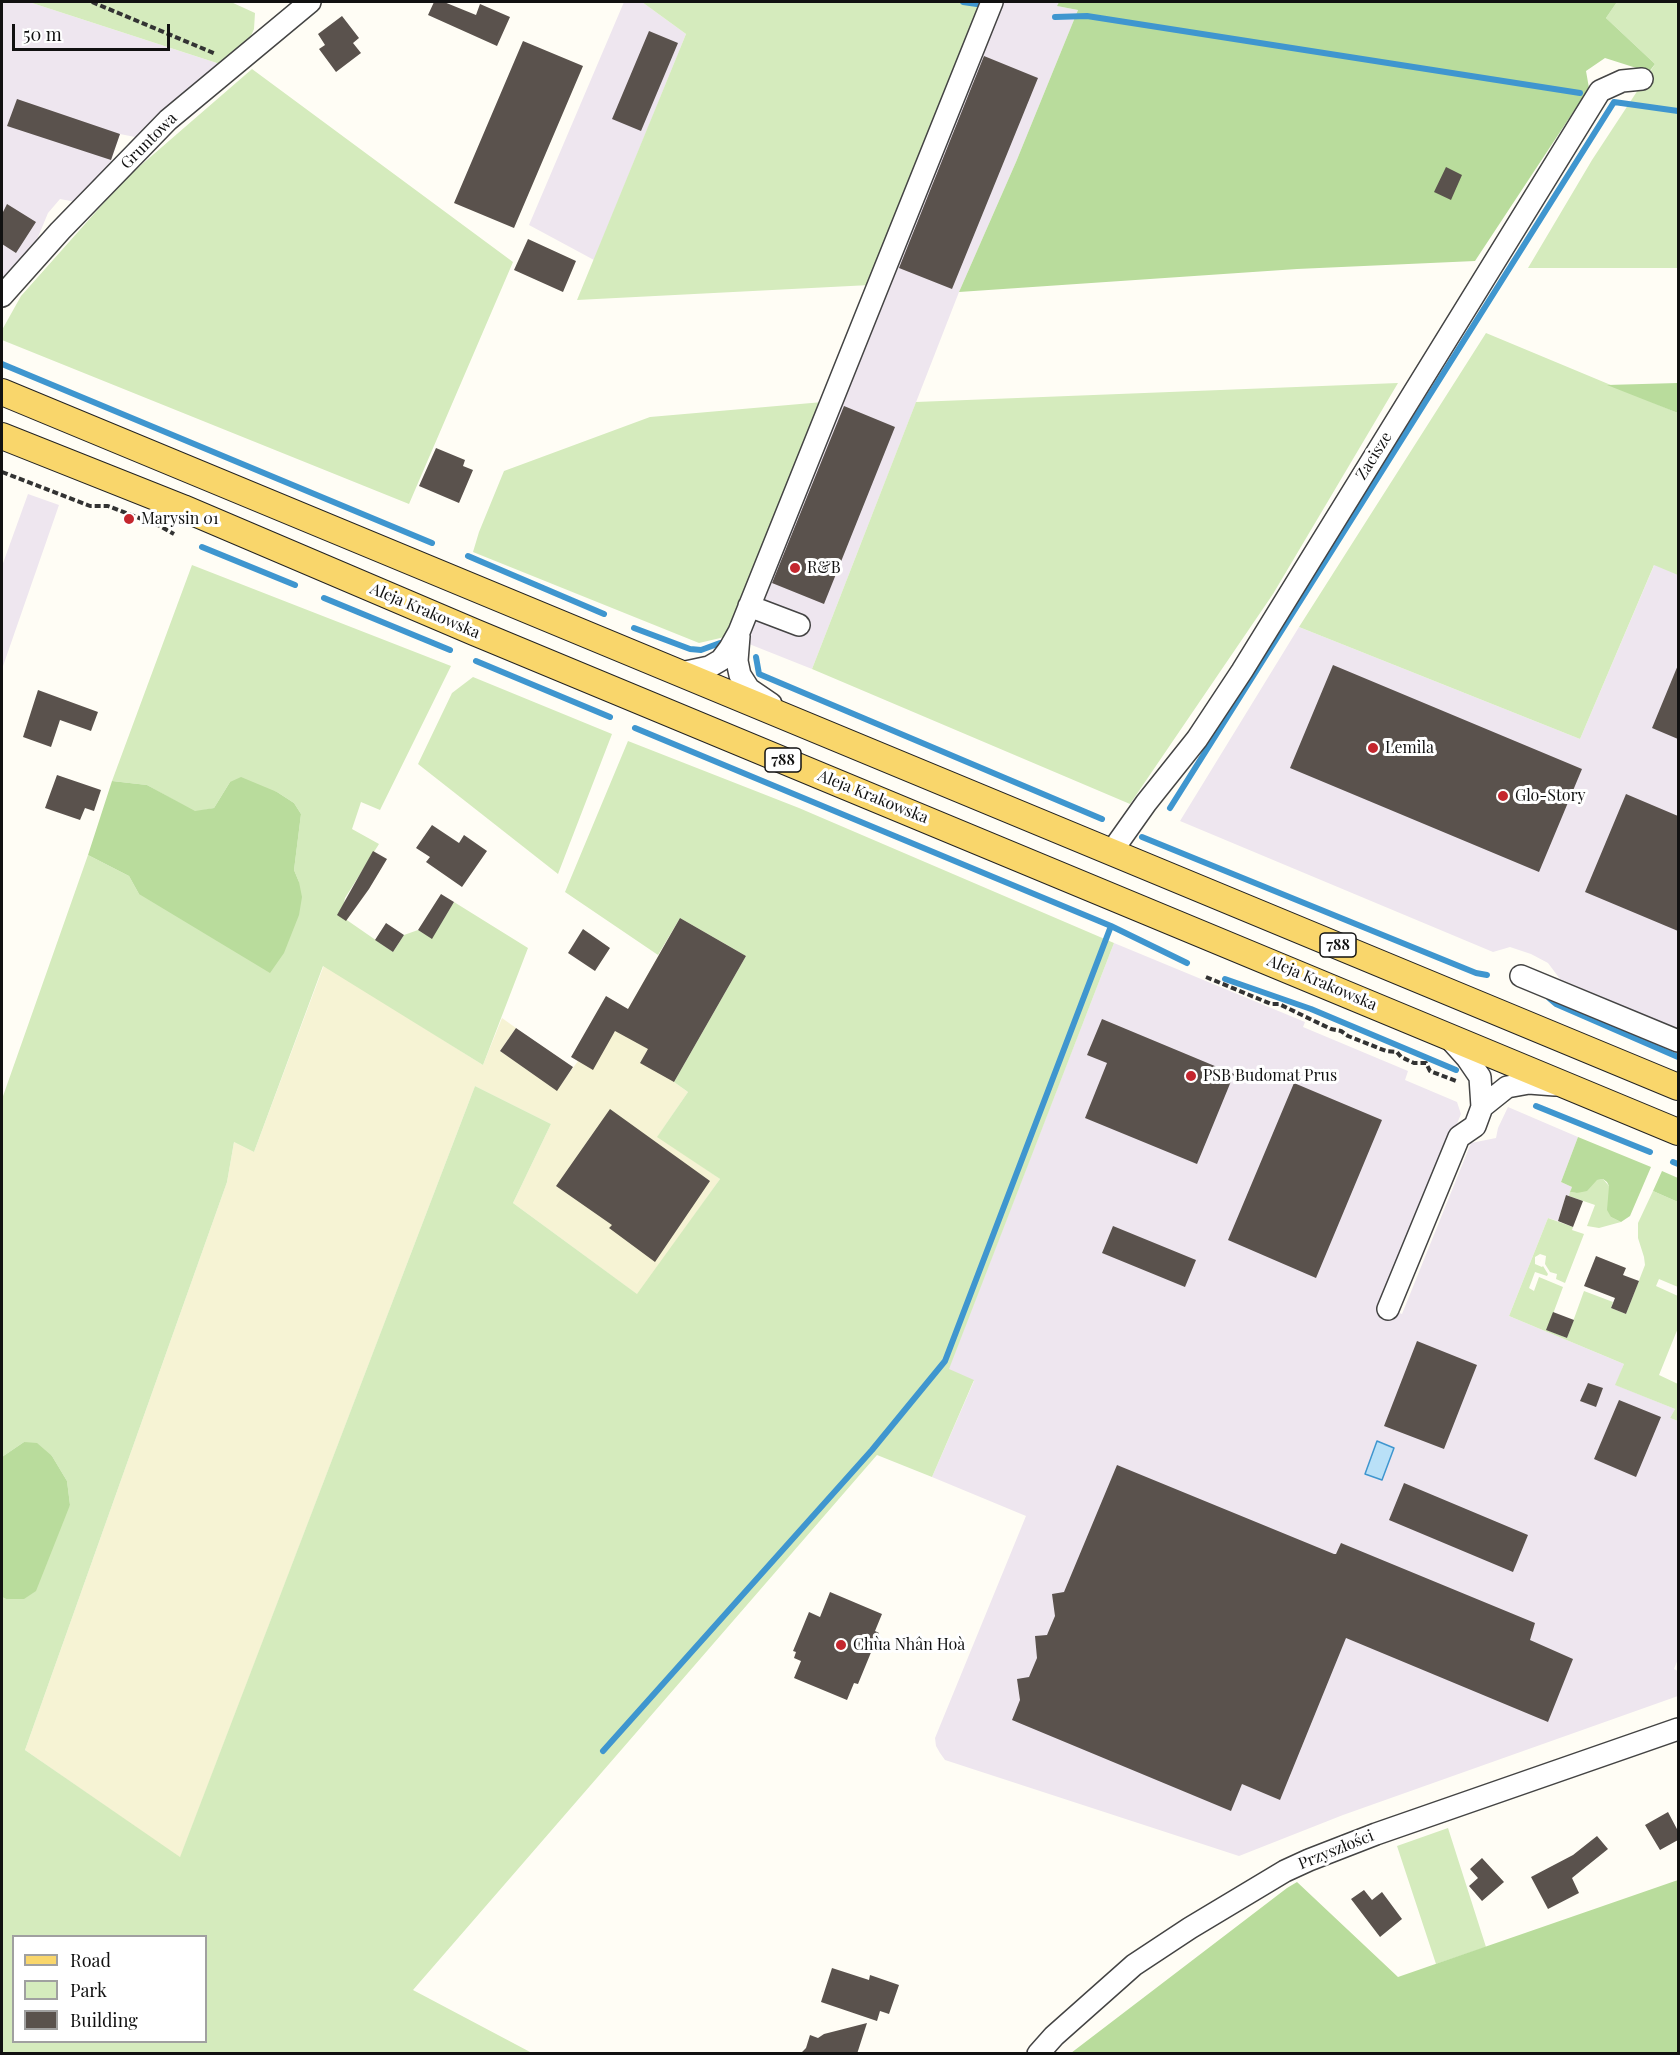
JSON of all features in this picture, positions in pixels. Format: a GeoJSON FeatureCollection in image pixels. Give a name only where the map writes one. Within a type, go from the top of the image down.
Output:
{"type":"FeatureCollection","features":[{"type":"Feature","properties":{"kind":"main road","name":"788"},"geometry":{"type":"LineString","coordinates":[[2,392],[1678,1087]]}},
{"type":"Feature","properties":{"kind":"main road","name":"Aleja Krakowska"},"geometry":{"type":"LineString","coordinates":[[2,436],[183,508],[496,641],[1678,1132]]}},
{"type":"Feature","properties":{"kind":"street","name":"Gruntowa"},"geometry":{"type":"LineString","coordinates":[[2,296],[60,231],[168,120],[310,2]]}},
{"type":"Feature","properties":{"kind":"street"},"geometry":{"type":"LineString","coordinates":[[681,673],[709,667],[721,660],[739,632],[992,2]]}},
{"type":"Feature","properties":{"kind":"street","name":"Zacisze"},"geometry":{"type":"LineString","coordinates":[[1112,851],[1146,803],[1197,739],[1242,670],[1600,91],[1622,81],[1642,79]]}},
{"type":"Feature","properties":{"kind":"street"},"geometry":{"type":"LineString","coordinates":[[749,606],[799,625]]}},
{"type":"Feature","properties":{"kind":"street"},"geometry":{"type":"LineString","coordinates":[[739,632],[737,661],[740,675],[749,689],[792,719]]}},
{"type":"Feature","properties":{"kind":"street"},"geometry":{"type":"LineString","coordinates":[[1521,976],[1678,1041]]}},
{"type":"Feature","properties":{"kind":"street"},"geometry":{"type":"LineString","coordinates":[[1388,1309],[1459,1137],[1475,1126],[1482,1107],[1480,1077],[1467,1058],[1446,1035]]}},
{"type":"Feature","properties":{"kind":"street"},"geometry":{"type":"LineString","coordinates":[[1482,1107],[1507,1087],[1529,1083],[1565,1084]]}},
{"type":"Feature","properties":{"kind":"street","name":"Przyszłości"},"geometry":{"type":"LineString","coordinates":[[1038,2054],[1054,2036],[1134,1965],[1216,1912],[1285,1872],[1309,1860],[1376,1834],[1678,1729]]}},
{"type":"Feature","properties":{"kind":"path"},"geometry":{"type":"LineString","coordinates":[[92,2],[236,63]]}},
{"type":"Feature","properties":{"kind":"path"},"geometry":{"type":"LineString","coordinates":[[2,472],[90,507],[108,506],[160,526],[174,534]]}},
{"type":"Feature","properties":{"kind":"path"},"geometry":{"type":"LineString","coordinates":[[1206,977],[1271,1004],[1279,1004],[1331,1029],[1341,1030],[1348,1036],[1386,1051],[1397,1052],[1401,1057],[1414,1063],[1425,1063],[1430,1071],[1461,1083]]}},
{"type":"Feature","properties":{"kind":"shaded area"},"geometry":{"type":"Polygon","coordinates":[[[2,2],[29,2],[223,65],[140,138],[120,134],[111,161],[76,202],[60,199],[48,213],[33,249],[2,285],[2,2]]]}},
{"type":"Feature","properties":{"kind":"shaded area"},"geometry":{"type":"Polygon","coordinates":[[[624,2],[642,2],[686,34],[594,260],[529,225],[624,2]]]}},
{"type":"Feature","properties":{"kind":"shaded area"},"geometry":{"type":"Polygon","coordinates":[[[986,2],[1059,2],[1057,6],[1078,10],[1016,162],[959,292],[812,669],[729,636],[986,2]]]}},
{"type":"Feature","properties":{"kind":"shaded area"},"geometry":{"type":"Polygon","coordinates":[[[28,494],[59,505],[2,669],[2,566],[28,494]]]}},
{"type":"Feature","properties":{"kind":"shaded area"},"geometry":{"type":"Polygon","coordinates":[[[1678,509],[1678,1029],[1560,979],[1548,963],[1531,954],[1510,947],[1493,952],[1180,821],[1299,627],[1580,739],[1678,509]]]}},
{"type":"Feature","properties":{"kind":"shaded area"},"geometry":{"type":"Polygon","coordinates":[[[680,918],[746,956],[674,1082],[688,1092],[658,1136],[720,1179],[638,1295],[513,1203],[551,1124],[475,1086],[180,1858],[25,1750],[227,1182],[234,1142],[254,1152],[324,965],[483,1065],[502,1018],[516,1028],[500,1051],[557,1090],[578,1061],[615,1031],[640,1016],[628,1009],[680,918]]]}},
{"type":"Feature","properties":{"kind":"shaded area"},"geometry":{"type":"Polygon","coordinates":[[[1114,943],[1305,1022],[1303,1027],[1408,1071],[1405,1080],[1457,1102],[1461,1114],[1381,1306],[1402,1314],[1471,1143],[1496,1138],[1508,1107],[1578,1137],[1561,1182],[1572,1187],[1569,1196],[1566,1195],[1558,1221],[1548,1218],[1509,1316],[1624,1364],[1616,1385],[1675,1409],[1670,1418],[1678,1421],[1678,1659],[1674,1669],[1678,1671],[1678,1696],[1343,1815],[1239,1856],[945,1760],[936,1746],[935,1738],[1026,1516],[932,1477],[974,1381],[948,1370],[1114,943]]]}},
{"type":"Feature","properties":{"kind":"green space"},"geometry":{"type":"Polygon","coordinates":[[[29,2],[231,2],[255,13],[254,29],[250,38],[223,65],[29,2]]]}},
{"type":"Feature","properties":{"kind":"green space"},"geometry":{"type":"Polygon","coordinates":[[[642,2],[986,2],[870,285],[577,300],[686,34],[642,2]]]}},
{"type":"Feature","properties":{"kind":"green space"},"geometry":{"type":"Polygon","coordinates":[[[1059,2],[1617,2],[1606,18],[1655,64],[1649,72],[1605,58],[1586,71],[1589,88],[1475,261],[1297,269],[959,292],[1016,162],[1078,10],[1057,6],[1059,2]]]}},
{"type":"Feature","properties":{"kind":"green space"},"geometry":{"type":"Polygon","coordinates":[[[1617,2],[1678,2],[1678,268],[1528,268],[1592,160],[1655,64],[1606,18],[1617,2]]]}},
{"type":"Feature","properties":{"kind":"green space"},"geometry":{"type":"Polygon","coordinates":[[[252,69],[513,262],[409,504],[2,340],[2,330],[21,296],[125,179],[252,69]]]}},
{"type":"Feature","properties":{"kind":"green space"},"geometry":{"type":"Polygon","coordinates":[[[1486,333],[1678,413],[1678,575],[1654,565],[1580,739],[1299,627],[1486,333]]]}},
{"type":"Feature","properties":{"kind":"green space"},"geometry":{"type":"Polygon","coordinates":[[[1398,383],[1273,594],[1130,804],[812,669],[916,402],[1398,383]]]}},
{"type":"Feature","properties":{"kind":"green space"},"geometry":{"type":"Polygon","coordinates":[[[1678,383],[1678,413],[1607,385],[1678,383]]]}},
{"type":"Feature","properties":{"kind":"green space"},"geometry":{"type":"Polygon","coordinates":[[[823,402],[729,636],[699,643],[473,552],[504,471],[650,417],[823,402]]]}},
{"type":"Feature","properties":{"kind":"green space"},"geometry":{"type":"Polygon","coordinates":[[[192,565],[451,666],[380,810],[361,802],[352,829],[379,844],[345,898],[341,916],[393,952],[404,935],[418,930],[432,938],[454,902],[528,948],[483,1065],[323,966],[254,1152],[234,1142],[227,1182],[25,1750],[180,1857],[475,1086],[551,1124],[513,1203],[637,1294],[720,1179],[657,1137],[688,1092],[674,1082],[746,956],[680,918],[658,955],[565,892],[628,741],[799,808],[1114,943],[949,1369],[974,1380],[932,1477],[877,1455],[413,1990],[532,2053],[2,2053],[2,1597],[6,1599],[70,1505],[67,1481],[52,1456],[24,1442],[2,1457],[2,1099],[88,855],[129,876],[139,894],[299,882],[294,870],[301,814],[294,803],[277,792],[230,782],[214,808],[195,812],[147,785],[112,781],[192,565]]]}},
{"type":"Feature","properties":{"kind":"green space"},"geometry":{"type":"Polygon","coordinates":[[[473,677],[612,734],[558,874],[418,764],[452,693],[473,677]]]}},
{"type":"Feature","properties":{"kind":"green space"},"geometry":{"type":"Polygon","coordinates":[[[241,777],[277,792],[294,803],[301,814],[294,870],[302,897],[299,915],[284,953],[270,973],[139,894],[129,876],[88,855],[112,781],[147,785],[195,811],[214,808],[230,782],[241,777]]]}},
{"type":"Feature","properties":{"kind":"green space"},"geometry":{"type":"Polygon","coordinates":[[[1578,1137],[1651,1167],[1630,1216],[1621,1222],[1611,1217],[1607,1210],[1609,1186],[1603,1179],[1597,1180],[1587,1191],[1577,1193],[1570,1192],[1572,1187],[1561,1182],[1578,1137]]]}},
{"type":"Feature","properties":{"kind":"green space"},"geometry":{"type":"Polygon","coordinates":[[[1662,1171],[1678,1178],[1678,1202],[1653,1191],[1662,1171]]]}},
{"type":"Feature","properties":{"kind":"green space"},"geometry":{"type":"Polygon","coordinates":[[[1603,1179],[1609,1186],[1611,1217],[1621,1222],[1599,1228],[1587,1226],[1595,1205],[1569,1196],[1570,1192],[1577,1193],[1596,1180],[1603,1179]]]}},
{"type":"Feature","properties":{"kind":"green space"},"geometry":{"type":"Polygon","coordinates":[[[1653,1191],[1678,1202],[1678,1287],[1659,1279],[1656,1286],[1678,1296],[1678,1328],[1659,1375],[1678,1384],[1678,1421],[1670,1418],[1675,1409],[1615,1385],[1624,1364],[1509,1316],[1548,1218],[1573,1227],[1572,1230],[1584,1234],[1565,1283],[1556,1279],[1557,1274],[1550,1272],[1545,1264],[1546,1256],[1540,1254],[1535,1257],[1535,1264],[1543,1266],[1548,1274],[1547,1276],[1535,1272],[1529,1288],[1534,1291],[1539,1277],[1563,1287],[1547,1330],[1567,1338],[1584,1291],[1613,1302],[1611,1308],[1626,1314],[1645,1265],[1638,1238],[1638,1223],[1653,1191]]]}},
{"type":"Feature","properties":{"kind":"green space"},"geometry":{"type":"Polygon","coordinates":[[[24,1442],[37,1443],[52,1456],[67,1481],[70,1505],[36,1591],[24,1599],[6,1599],[2,1597],[2,1457],[24,1442]]]}},
{"type":"Feature","properties":{"kind":"green space"},"geometry":{"type":"Polygon","coordinates":[[[1448,1828],[1486,1947],[1436,1964],[1397,1846],[1448,1828]]]}},
{"type":"Feature","properties":{"kind":"green space"},"geometry":{"type":"Polygon","coordinates":[[[1678,1880],[1678,2053],[1071,2053],[1297,1882],[1398,1977],[1678,1880]]]}},
{"type":"Feature","properties":{"kind":"water"},"geometry":{"type":"Polygon","coordinates":[[[1377,1441],[1394,1448],[1382,1480],[1365,1474],[1377,1441]]]}},
{"type":"Feature","properties":{"kind":"building"},"geometry":{"type":"Polygon","coordinates":[[[434,2],[444,2],[476,15],[480,4],[510,17],[497,46],[428,15],[434,2]]]}},
{"type":"Feature","properties":{"kind":"building"},"geometry":{"type":"Polygon","coordinates":[[[342,16],[359,38],[353,43],[361,53],[336,72],[319,49],[325,45],[318,34],[342,16]]]}},
{"type":"Feature","properties":{"kind":"building"},"geometry":{"type":"Polygon","coordinates":[[[649,31],[678,43],[641,131],[612,119],[649,31]]]}},
{"type":"Feature","properties":{"kind":"building"},"geometry":{"type":"Polygon","coordinates":[[[523,41],[583,66],[514,228],[454,203],[523,41]]]}},
{"type":"Feature","properties":{"kind":"building"},"geometry":{"type":"Polygon","coordinates":[[[984,56],[1038,78],[952,289],[899,268],[984,56]]]}},
{"type":"Feature","properties":{"kind":"building"},"geometry":{"type":"Polygon","coordinates":[[[17,99],[120,134],[111,160],[7,126],[17,99]]]}},
{"type":"Feature","properties":{"kind":"building"},"geometry":{"type":"Polygon","coordinates":[[[1446,167],[1462,175],[1451,200],[1434,192],[1446,167]]]}},
{"type":"Feature","properties":{"kind":"building"},"geometry":{"type":"Polygon","coordinates":[[[7,204],[36,222],[16,253],[2,244],[2,214],[7,204]]]}},
{"type":"Feature","properties":{"kind":"building"},"geometry":{"type":"Polygon","coordinates":[[[528,239],[576,261],[563,292],[514,270],[528,239]]]}},
{"type":"Feature","properties":{"kind":"building"},"geometry":{"type":"Polygon","coordinates":[[[844,406],[895,427],[824,604],[772,583],[844,406]]]}},
{"type":"Feature","properties":{"kind":"building"},"geometry":{"type":"Polygon","coordinates":[[[436,448],[465,460],[463,466],[473,470],[459,503],[419,486],[436,448]]]}},
{"type":"Feature","properties":{"kind":"building"},"geometry":{"type":"Polygon","coordinates":[[[1333,665],[1582,769],[1539,872],[1290,768],[1333,665]]]}},
{"type":"Feature","properties":{"kind":"building"},"geometry":{"type":"Polygon","coordinates":[[[1678,665],[1678,739],[1652,728],[1678,665]]]}},
{"type":"Feature","properties":{"kind":"building"},"geometry":{"type":"Polygon","coordinates":[[[38,690],[98,712],[91,731],[60,720],[51,747],[23,737],[38,690]]]}},
{"type":"Feature","properties":{"kind":"building"},"geometry":{"type":"Polygon","coordinates":[[[57,775],[101,790],[94,811],[85,808],[80,820],[45,808],[57,775]]]}},
{"type":"Feature","properties":{"kind":"building"},"geometry":{"type":"Polygon","coordinates":[[[1626,794],[1678,816],[1678,931],[1585,892],[1626,794]]]}},
{"type":"Feature","properties":{"kind":"building"},"geometry":{"type":"Polygon","coordinates":[[[432,825],[459,843],[464,835],[487,851],[462,887],[426,862],[430,857],[416,848],[432,825]]]}},
{"type":"Feature","properties":{"kind":"building"},"geometry":{"type":"Polygon","coordinates":[[[373,851],[387,859],[346,921],[337,915],[373,851]]]}},
{"type":"Feature","properties":{"kind":"building"},"geometry":{"type":"Polygon","coordinates":[[[441,894],[454,902],[432,939],[418,930],[441,894]]]}},
{"type":"Feature","properties":{"kind":"building"},"geometry":{"type":"Polygon","coordinates":[[[680,918],[746,956],[674,1082],[640,1063],[648,1049],[615,1031],[593,1070],[571,1057],[606,996],[628,1009],[680,918]]]}},
{"type":"Feature","properties":{"kind":"building"},"geometry":{"type":"Polygon","coordinates":[[[386,923],[404,935],[393,952],[375,940],[386,923]]]}},
{"type":"Feature","properties":{"kind":"building"},"geometry":{"type":"Polygon","coordinates":[[[583,929],[610,948],[595,971],[568,953],[583,929]]]}},
{"type":"Feature","properties":{"kind":"building"},"geometry":{"type":"Polygon","coordinates":[[[1102,1019],[1234,1074],[1197,1164],[1085,1118],[1107,1063],[1087,1055],[1102,1019]]]}},
{"type":"Feature","properties":{"kind":"building"},"geometry":{"type":"Polygon","coordinates":[[[516,1028],[573,1067],[557,1091],[500,1051],[516,1028]]]}},
{"type":"Feature","properties":{"kind":"building"},"geometry":{"type":"Polygon","coordinates":[[[1294,1083],[1382,1120],[1316,1278],[1228,1240],[1294,1083]]]}},
{"type":"Feature","properties":{"kind":"building"},"geometry":{"type":"Polygon","coordinates":[[[610,1109],[710,1181],[655,1262],[609,1228],[612,1225],[556,1186],[610,1109]]]}},
{"type":"Feature","properties":{"kind":"building"},"geometry":{"type":"Polygon","coordinates":[[[1566,1195],[1583,1201],[1573,1227],[1558,1221],[1566,1195]]]}},
{"type":"Feature","properties":{"kind":"building"},"geometry":{"type":"Polygon","coordinates":[[[1113,1226],[1196,1260],[1185,1287],[1102,1253],[1113,1226]]]}},
{"type":"Feature","properties":{"kind":"building"},"geometry":{"type":"Polygon","coordinates":[[[1596,1256],[1626,1268],[1623,1275],[1639,1281],[1626,1314],[1611,1308],[1615,1298],[1584,1286],[1596,1256]]]}},
{"type":"Feature","properties":{"kind":"building"},"geometry":{"type":"Polygon","coordinates":[[[1553,1312],[1574,1320],[1567,1338],[1546,1330],[1553,1312]]]}},
{"type":"Feature","properties":{"kind":"building"},"geometry":{"type":"Polygon","coordinates":[[[1417,1341],[1477,1365],[1444,1449],[1384,1426],[1417,1341]]]}},
{"type":"Feature","properties":{"kind":"building"},"geometry":{"type":"Polygon","coordinates":[[[1588,1383],[1603,1388],[1596,1407],[1580,1401],[1588,1383]]]}},
{"type":"Feature","properties":{"kind":"building"},"geometry":{"type":"Polygon","coordinates":[[[1619,1400],[1661,1417],[1636,1477],[1594,1459],[1619,1400]]]}},
{"type":"Feature","properties":{"kind":"building"},"geometry":{"type":"Polygon","coordinates":[[[1117,1465],[1334,1554],[1341,1543],[1535,1623],[1530,1640],[1573,1659],[1548,1722],[1346,1638],[1280,1800],[1242,1784],[1231,1811],[1012,1720],[1020,1700],[1017,1679],[1029,1677],[1037,1658],[1035,1636],[1047,1635],[1055,1616],[1052,1594],[1064,1592],[1117,1465]]]}},
{"type":"Feature","properties":{"kind":"building"},"geometry":{"type":"Polygon","coordinates":[[[1404,1483],[1528,1535],[1513,1572],[1389,1520],[1404,1483]]]}},
{"type":"Feature","properties":{"kind":"building"},"geometry":{"type":"Polygon","coordinates":[[[830,1592],[882,1614],[875,1631],[879,1633],[858,1684],[854,1683],[847,1700],[794,1678],[801,1661],[794,1658],[796,1652],[793,1651],[809,1612],[820,1617],[830,1592]]]}},
{"type":"Feature","properties":{"kind":"building"},"geometry":{"type":"Polygon","coordinates":[[[1668,1812],[1678,1831],[1678,1840],[1660,1850],[1645,1825],[1668,1812]]]}},
{"type":"Feature","properties":{"kind":"building"},"geometry":{"type":"Polygon","coordinates":[[[1597,1836],[1608,1849],[1572,1878],[1579,1893],[1548,1909],[1531,1877],[1573,1855],[1597,1836]]]}},
{"type":"Feature","properties":{"kind":"building"},"geometry":{"type":"Polygon","coordinates":[[[1482,1858],[1504,1882],[1482,1901],[1469,1886],[1478,1878],[1470,1869],[1482,1858]]]}},
{"type":"Feature","properties":{"kind":"building"},"geometry":{"type":"Polygon","coordinates":[[[1364,1890],[1372,1900],[1382,1892],[1402,1919],[1380,1937],[1351,1899],[1364,1890]]]}},
{"type":"Feature","properties":{"kind":"building"},"geometry":{"type":"Polygon","coordinates":[[[832,1968],[869,1980],[870,1975],[899,1985],[889,2014],[880,2011],[877,2021],[821,2002],[832,1968]]]}},
{"type":"Feature","properties":{"kind":"building"},"geometry":{"type":"Polygon","coordinates":[[[867,2023],[857,2054],[800,2054],[806,2048],[810,2035],[818,2038],[824,2034],[867,2023]]]}},
{"type":"Feature","properties":{"kind":"waterway"},"geometry":{"type":"LineString","coordinates":[[963,2],[977,4]]}},
{"type":"Feature","properties":{"kind":"waterway"},"geometry":{"type":"LineString","coordinates":[[1055,17],[1087,16],[1580,93]]}},
{"type":"Feature","properties":{"kind":"waterway"},"geometry":{"type":"LineString","coordinates":[[1170,808],[1614,102],[1678,111]]}},
{"type":"Feature","properties":{"kind":"waterway"},"geometry":{"type":"LineString","coordinates":[[2,364],[432,543]]}},
{"type":"Feature","properties":{"kind":"waterway"},"geometry":{"type":"LineString","coordinates":[[202,547],[295,585]]}},
{"type":"Feature","properties":{"kind":"waterway"},"geometry":{"type":"LineString","coordinates":[[468,556],[604,614]]}},
{"type":"Feature","properties":{"kind":"waterway"},"geometry":{"type":"LineString","coordinates":[[324,598],[450,650]]}},
{"type":"Feature","properties":{"kind":"waterway"},"geometry":{"type":"LineString","coordinates":[[634,628],[690,649],[701,650],[720,643]]}},
{"type":"Feature","properties":{"kind":"waterway"},"geometry":{"type":"LineString","coordinates":[[756,657],[759,674],[1102,819]]}},
{"type":"Feature","properties":{"kind":"waterway"},"geometry":{"type":"LineString","coordinates":[[476,661],[610,717]]}},
{"type":"Feature","properties":{"kind":"waterway"},"geometry":{"type":"LineString","coordinates":[[635,728],[1111,926],[1187,963]]}},
{"type":"Feature","properties":{"kind":"waterway"},"geometry":{"type":"LineString","coordinates":[[1142,837],[1476,973],[1487,975]]}},
{"type":"Feature","properties":{"kind":"waterway"},"geometry":{"type":"LineString","coordinates":[[603,1751],[872,1450],[945,1361],[1111,926]]}},
{"type":"Feature","properties":{"kind":"waterway"},"geometry":{"type":"LineString","coordinates":[[1225,979],[1311,1009],[1456,1070]]}},
{"type":"Feature","properties":{"kind":"waterway"},"geometry":{"type":"LineString","coordinates":[[1549,998],[1556,1004],[1678,1057]]}},
{"type":"Feature","properties":{"kind":"waterway"},"geometry":{"type":"LineString","coordinates":[[1536,1106],[1650,1152]]}},
{"type":"Feature","properties":{"kind":"waterway"},"geometry":{"type":"LineString","coordinates":[[1673,1162],[1678,1164]]}},
{"type":"Feature","properties":{"kind":"place","name":"Marysin 01"},"geometry":{"type":"Point","coordinates":[129,519]}},
{"type":"Feature","properties":{"kind":"place","name":"R&B"},"geometry":{"type":"Point","coordinates":[795,568]}},
{"type":"Feature","properties":{"kind":"place","name":"Lemila"},"geometry":{"type":"Point","coordinates":[1373,748]}},
{"type":"Feature","properties":{"kind":"place","name":"Glo-Story"},"geometry":{"type":"Point","coordinates":[1503,796]}},
{"type":"Feature","properties":{"kind":"place","name":"PSB Budomat Prus"},"geometry":{"type":"Point","coordinates":[1191,1076]}},
{"type":"Feature","properties":{"kind":"place","name":"Chùa Nhân Hoà"},"geometry":{"type":"Point","coordinates":[841,1645]}}]}
